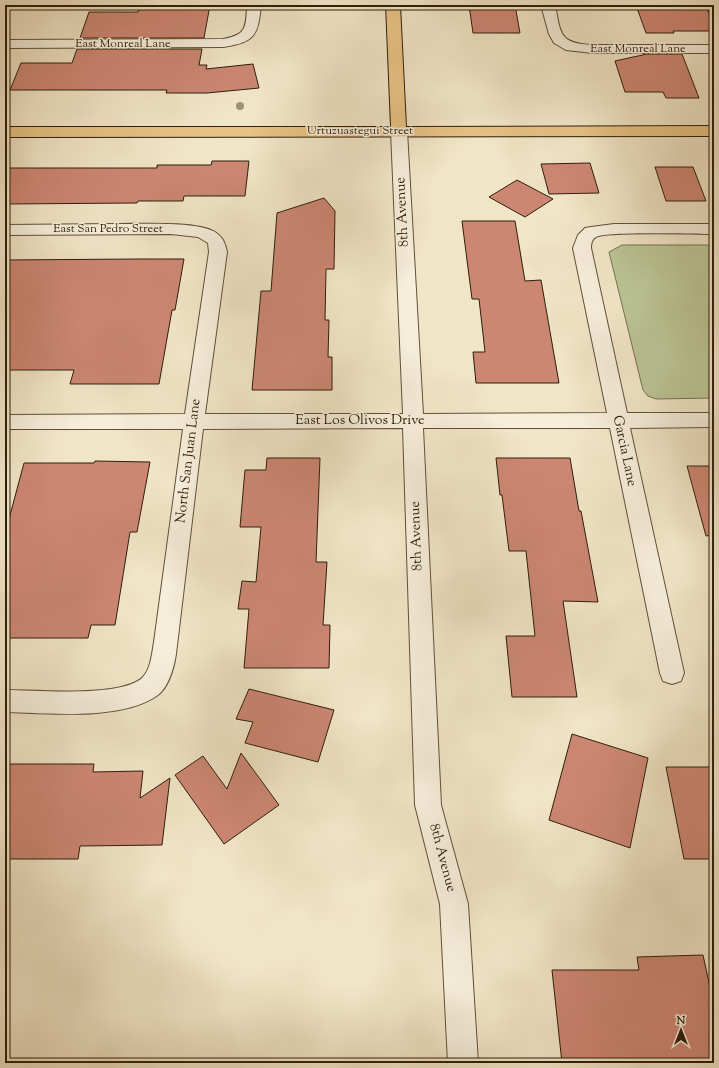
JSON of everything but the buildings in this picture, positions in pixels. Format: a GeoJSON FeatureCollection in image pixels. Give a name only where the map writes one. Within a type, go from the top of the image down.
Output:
{"type":"FeatureCollection","features":[{"type":"Feature","properties":{"kind":"main road","name":"8th Avenue"},"geometry":{"type":"LineString","coordinates":[[393,5],[399,132]]}},
{"type":"Feature","properties":{"kind":"main road","name":"Urtuzuastegui Street"},"geometry":{"type":"LineString","coordinates":[[5,132],[714,131]]}},
{"type":"Feature","properties":{"kind":"street","name":"East Monreal Lane"},"geometry":{"type":"LineString","coordinates":[[5,44],[223,43],[241,40],[249,32],[254,5]]}},
{"type":"Feature","properties":{"kind":"street","name":"East Monreal Lane"},"geometry":{"type":"LineString","coordinates":[[548,5],[553,29],[557,38],[563,45],[578,49],[714,49]]}},
{"type":"Feature","properties":{"kind":"street","name":"8th Avenue"},"geometry":{"type":"LineString","coordinates":[[399,132],[413,421],[428,804],[454,904],[463,1063]]}},
{"type":"Feature","properties":{"kind":"street","name":"East San Pedro Street"},"geometry":{"type":"LineString","coordinates":[[5,230],[171,229],[201,232],[209,235]]}},
{"type":"Feature","properties":{"kind":"street","name":"Garcia Lane"},"geometry":{"type":"LineString","coordinates":[[672,673],[582,248],[584,239],[591,232],[614,229],[714,229]]}},
{"type":"Feature","properties":{"kind":"street","name":"North San Juan Lane"},"geometry":{"type":"LineString","coordinates":[[5,701],[106,701],[132,696],[150,687],[162,668],[194,421],[218,252],[216,241],[209,235]]}},
{"type":"Feature","properties":{"kind":"street","name":"East Los Olivos Drive"},"geometry":{"type":"LineString","coordinates":[[5,422],[714,420]]}},
{"type":"Feature","properties":{"kind":"green space"},"geometry":{"type":"Polygon","coordinates":[[[622,245],[714,245],[714,398],[656,399],[648,396],[643,390],[609,252],[622,245]]]}}]}
